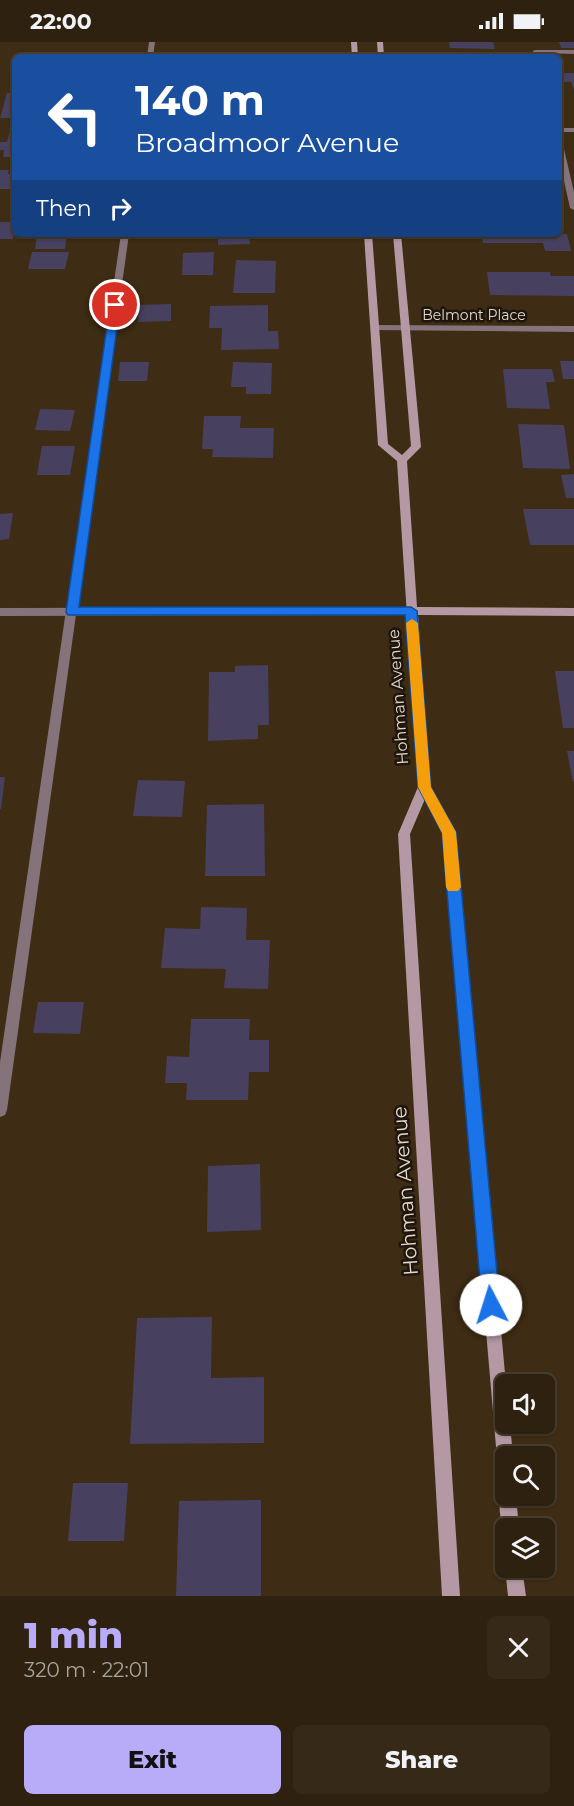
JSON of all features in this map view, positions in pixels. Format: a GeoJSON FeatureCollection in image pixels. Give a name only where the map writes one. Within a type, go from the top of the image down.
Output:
{"type":"FeatureCollection","features":[{"type":"Feature","properties":{"kind":"main road"},"geometry":{"type":"LineString","coordinates":[[368,237],[383,445],[402,460],[416,447],[398,237]]}},
{"type":"Feature","properties":{"kind":"main road","name":"Hohman Avenue"},"geometry":{"type":"LineString","coordinates":[[402,460],[424,787],[449,832],[504,1446]]}},
{"type":"Feature","properties":{"kind":"main road"},"geometry":{"type":"LineString","coordinates":[[411,611],[574,612]]}},
{"type":"Feature","properties":{"kind":"main road","name":"Hohman Avenue"},"geometry":{"type":"LineString","coordinates":[[424,787],[404,834],[451,1596]]}},
{"type":"Feature","properties":{"kind":"main road"},"geometry":{"type":"LineString","coordinates":[[515,1578],[517,1596]]}},
{"type":"Feature","properties":{"kind":"street"},"geometry":{"type":"LineString","coordinates":[[533,42],[536,54],[574,52]]}},
{"type":"Feature","properties":{"kind":"street"},"geometry":{"type":"LineString","coordinates":[[562,157],[574,208]]}},
{"type":"Feature","properties":{"kind":"street"},"geometry":{"type":"LineString","coordinates":[[0,1110],[125,237]]}},
{"type":"Feature","properties":{"kind":"street","name":"Belmont Place"},"geometry":{"type":"LineString","coordinates":[[374,328],[574,328]]}},
{"type":"Feature","properties":{"kind":"street"},"geometry":{"type":"LineString","coordinates":[[0,612],[411,611]]}},
{"type":"Feature","properties":{"kind":"building"},"geometry":{"type":"Polygon","coordinates":[[[449,42],[493,42],[495,49],[450,48],[449,42]]]}},
{"type":"Feature","properties":{"kind":"building"},"geometry":{"type":"Polygon","coordinates":[[[559,42],[574,42],[574,48],[561,48],[559,42]]]}},
{"type":"Feature","properties":{"kind":"building"},"geometry":{"type":"Polygon","coordinates":[[[562,73],[574,73],[574,90],[571,82],[562,82],[562,73]]]}},
{"type":"Feature","properties":{"kind":"building"},"geometry":{"type":"Polygon","coordinates":[[[7,93],[12,93],[12,118],[0,118],[7,93]]]}},
{"type":"Feature","properties":{"kind":"building"},"geometry":{"type":"Polygon","coordinates":[[[10,131],[12,131],[12,157],[3,157],[4,150],[0,150],[0,142],[7,142],[10,131]]]}},
{"type":"Feature","properties":{"kind":"building"},"geometry":{"type":"Polygon","coordinates":[[[0,170],[9,170],[8,174],[12,174],[12,189],[0,189],[0,170]]]}},
{"type":"Feature","properties":{"kind":"building"},"geometry":{"type":"Polygon","coordinates":[[[0,222],[12,222],[13,239],[0,239],[0,222]]]}},
{"type":"Feature","properties":{"kind":"building"},"geometry":{"type":"Polygon","coordinates":[[[562,234],[567,234],[571,251],[545,251],[543,243],[483,243],[482,237],[562,237],[562,234]]]}},
{"type":"Feature","properties":{"kind":"building"},"geometry":{"type":"Polygon","coordinates":[[[37,237],[67,237],[65,249],[35,249],[37,237]]]}},
{"type":"Feature","properties":{"kind":"building"},"geometry":{"type":"Polygon","coordinates":[[[218,237],[249,237],[250,244],[218,245],[218,237]]]}},
{"type":"Feature","properties":{"kind":"building"},"geometry":{"type":"Polygon","coordinates":[[[32,252],[69,252],[65,269],[28,269],[32,252]]]}},
{"type":"Feature","properties":{"kind":"building"},"geometry":{"type":"Polygon","coordinates":[[[214,252],[213,275],[182,275],[183,253],[214,252]]]}},
{"type":"Feature","properties":{"kind":"building"},"geometry":{"type":"Polygon","coordinates":[[[236,260],[276,261],[275,293],[233,293],[236,260]]]}},
{"type":"Feature","properties":{"kind":"building"},"geometry":{"type":"Polygon","coordinates":[[[487,272],[550,272],[551,276],[574,276],[574,296],[490,295],[487,272]]]}},
{"type":"Feature","properties":{"kind":"building"},"geometry":{"type":"Polygon","coordinates":[[[171,304],[171,321],[138,322],[139,305],[171,304]]]}},
{"type":"Feature","properties":{"kind":"building"},"geometry":{"type":"Polygon","coordinates":[[[268,305],[268,331],[278,331],[279,349],[221,350],[222,328],[209,328],[210,306],[268,305]]]}},
{"type":"Feature","properties":{"kind":"building"},"geometry":{"type":"Polygon","coordinates":[[[560,361],[574,361],[574,379],[563,379],[560,361]]]}},
{"type":"Feature","properties":{"kind":"building"},"geometry":{"type":"Polygon","coordinates":[[[120,362],[149,362],[147,381],[118,381],[120,362]]]}},
{"type":"Feature","properties":{"kind":"building"},"geometry":{"type":"Polygon","coordinates":[[[233,362],[272,363],[271,394],[246,394],[246,387],[231,387],[233,362]]]}},
{"type":"Feature","properties":{"kind":"building"},"geometry":{"type":"Polygon","coordinates":[[[503,369],[552,369],[555,382],[546,382],[550,409],[507,408],[503,369]]]}},
{"type":"Feature","properties":{"kind":"building"},"geometry":{"type":"Polygon","coordinates":[[[40,409],[75,410],[70,431],[35,430],[40,409]]]}},
{"type":"Feature","properties":{"kind":"building"},"geometry":{"type":"Polygon","coordinates":[[[204,416],[241,416],[240,428],[274,428],[273,458],[212,457],[213,449],[202,449],[204,416]]]}},
{"type":"Feature","properties":{"kind":"building"},"geometry":{"type":"Polygon","coordinates":[[[518,424],[564,425],[570,469],[523,468],[518,424]]]}},
{"type":"Feature","properties":{"kind":"building"},"geometry":{"type":"Polygon","coordinates":[[[42,446],[75,446],[70,475],[37,475],[42,446]]]}},
{"type":"Feature","properties":{"kind":"building"},"geometry":{"type":"Polygon","coordinates":[[[574,474],[574,498],[566,498],[561,475],[574,474]]]}},
{"type":"Feature","properties":{"kind":"building"},"geometry":{"type":"Polygon","coordinates":[[[523,509],[574,509],[574,545],[530,545],[523,509]]]}},
{"type":"Feature","properties":{"kind":"building"},"geometry":{"type":"Polygon","coordinates":[[[13,513],[9,539],[0,540],[0,514],[13,513]]]}},
{"type":"Feature","properties":{"kind":"building"},"geometry":{"type":"Polygon","coordinates":[[[268,665],[269,725],[258,725],[258,739],[208,741],[209,672],[235,672],[235,666],[268,665]]]}},
{"type":"Feature","properties":{"kind":"building"},"geometry":{"type":"Polygon","coordinates":[[[555,671],[574,671],[574,728],[563,728],[555,671]]]}},
{"type":"Feature","properties":{"kind":"building"},"geometry":{"type":"Polygon","coordinates":[[[567,751],[574,751],[574,782],[573,782],[567,751]]]}},
{"type":"Feature","properties":{"kind":"building"},"geometry":{"type":"Polygon","coordinates":[[[0,777],[5,777],[1,809],[0,809],[0,777]]]}},
{"type":"Feature","properties":{"kind":"building"},"geometry":{"type":"Polygon","coordinates":[[[138,780],[185,781],[182,817],[133,816],[138,780]]]}},
{"type":"Feature","properties":{"kind":"building"},"geometry":{"type":"Polygon","coordinates":[[[264,804],[265,876],[205,876],[207,805],[264,804]]]}},
{"type":"Feature","properties":{"kind":"building"},"geometry":{"type":"Polygon","coordinates":[[[201,907],[247,908],[246,940],[270,940],[268,989],[224,988],[226,969],[161,968],[165,928],[200,929],[201,907]]]}},
{"type":"Feature","properties":{"kind":"building"},"geometry":{"type":"Polygon","coordinates":[[[38,1002],[84,1002],[80,1034],[33,1033],[38,1002]]]}},
{"type":"Feature","properties":{"kind":"building"},"geometry":{"type":"Polygon","coordinates":[[[191,1019],[250,1019],[249,1040],[269,1040],[269,1072],[249,1072],[248,1100],[186,1100],[187,1083],[165,1083],[167,1056],[189,1057],[191,1019]]]}},
{"type":"Feature","properties":{"kind":"building"},"geometry":{"type":"Polygon","coordinates":[[[260,1164],[261,1230],[207,1232],[208,1166],[260,1164]]]}},
{"type":"Feature","properties":{"kind":"building"},"geometry":{"type":"Polygon","coordinates":[[[212,1317],[211,1378],[264,1377],[264,1443],[130,1444],[137,1318],[212,1317]]]}},
{"type":"Feature","properties":{"kind":"building"},"geometry":{"type":"Polygon","coordinates":[[[73,1483],[128,1483],[124,1541],[68,1541],[73,1483]]]}},
{"type":"Feature","properties":{"kind":"building"},"geometry":{"type":"Polygon","coordinates":[[[261,1500],[261,1596],[176,1596],[179,1501],[261,1500]]]}},
{"type":"Feature","properties":{"kind":"slow traffic"},"geometry":{"type":"LineString","coordinates":[[412,623],[424,787],[449,832],[453,887]]}},
{"type":"Feature","properties":{"kind":"route"},"geometry":{"type":"LineString","coordinates":[[115,305],[72,612],[411,611],[424,787],[449,832],[491,1305]]}}]}
